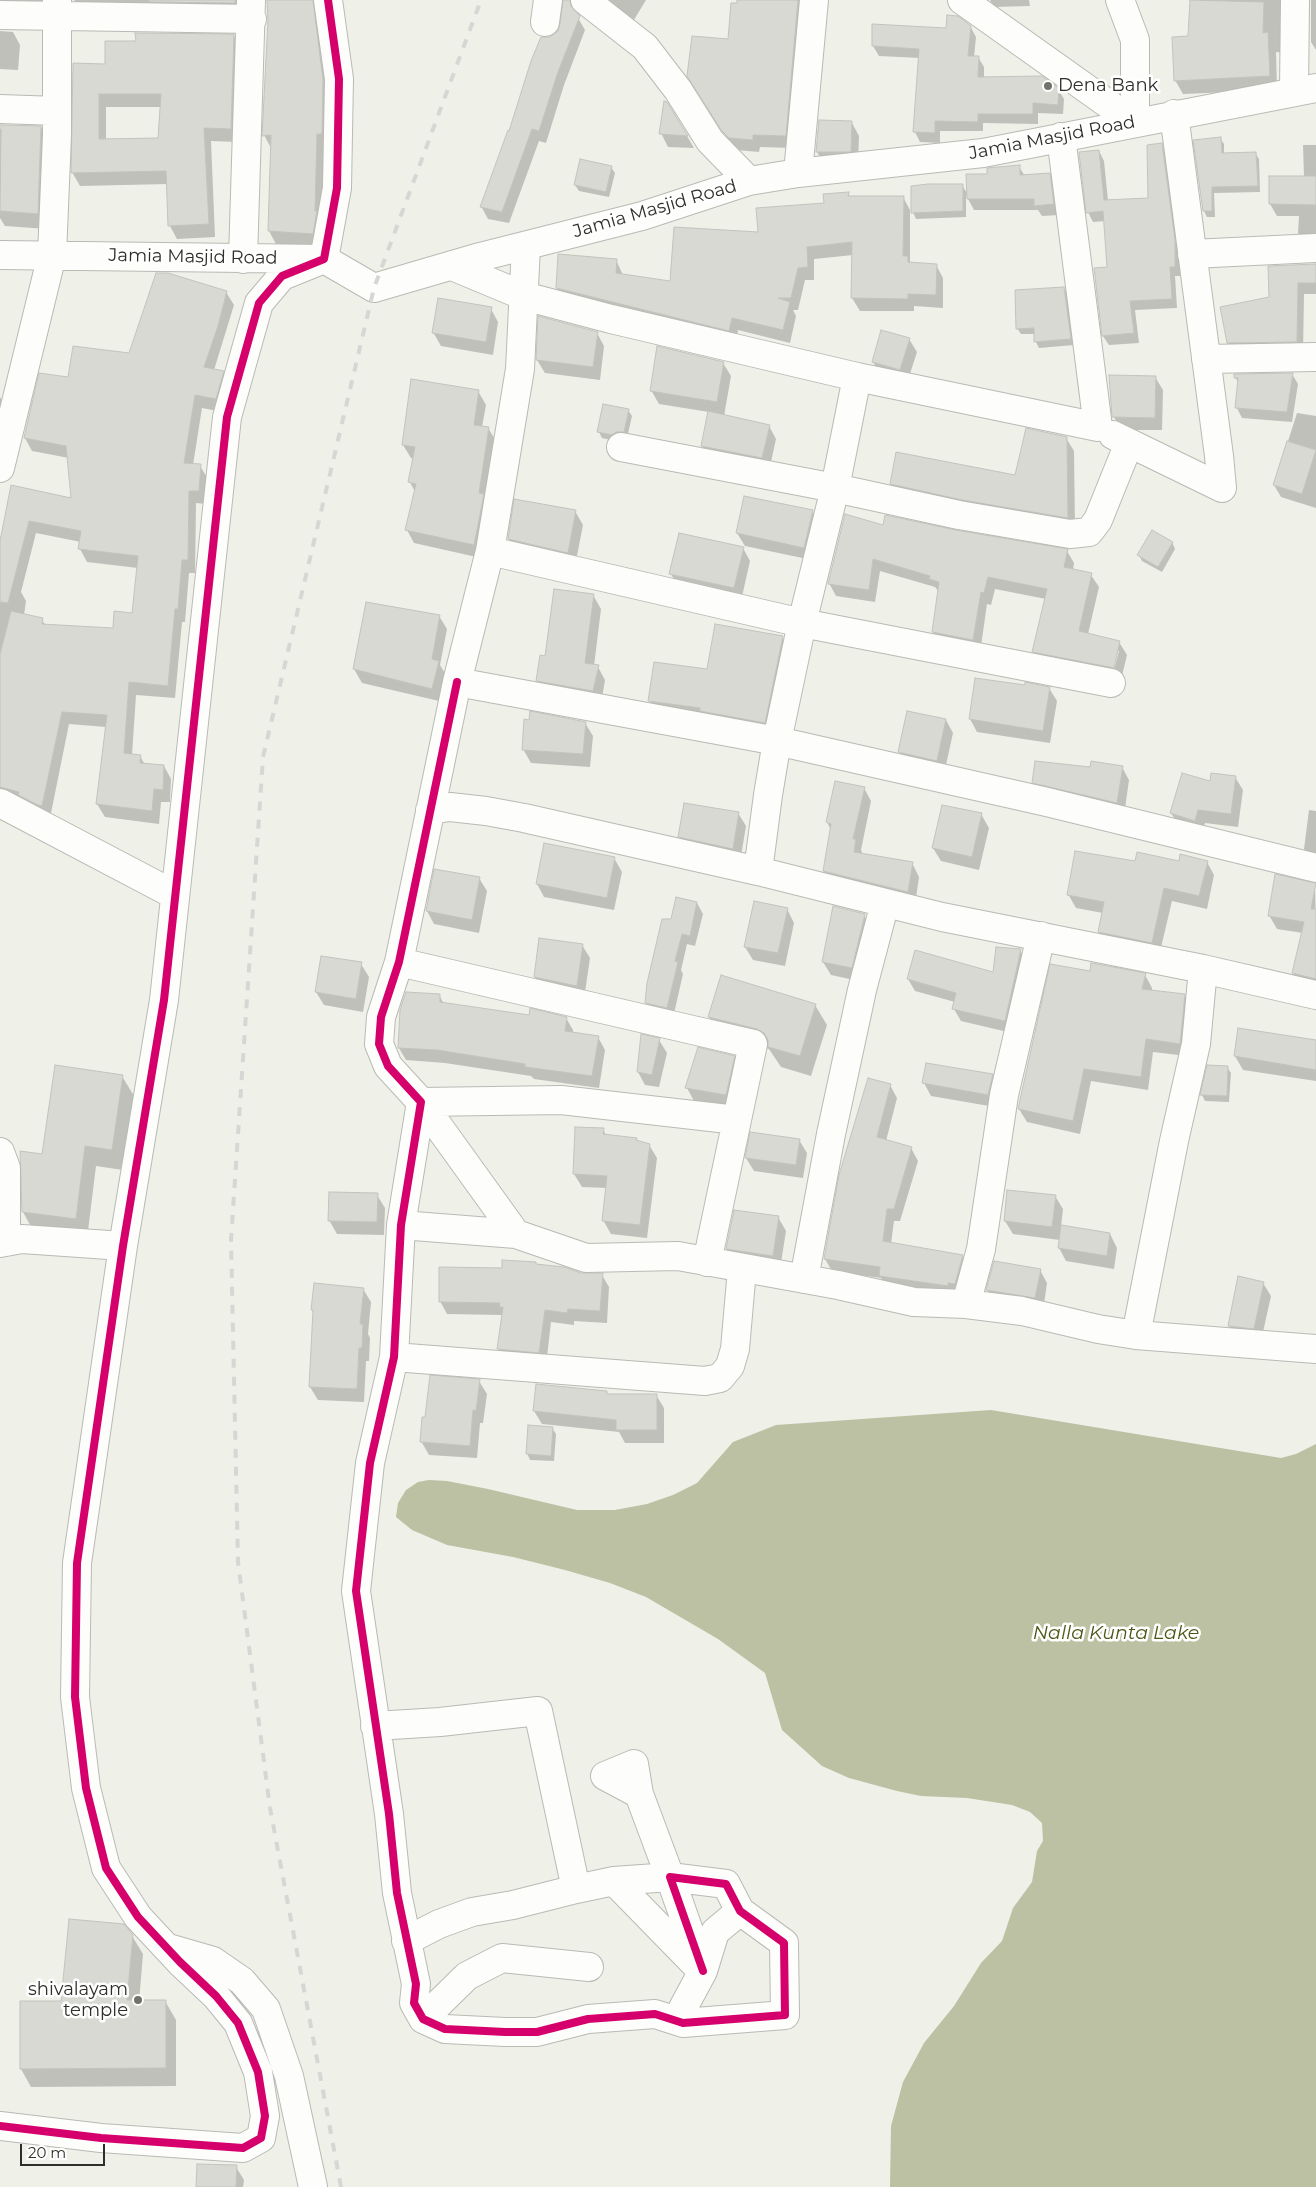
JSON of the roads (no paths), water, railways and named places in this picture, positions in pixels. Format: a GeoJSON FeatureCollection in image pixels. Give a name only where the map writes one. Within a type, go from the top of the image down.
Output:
{"type":"FeatureCollection","features":[{"type":"Feature","properties":{"kind":"street"},"geometry":{"type":"LineString","coordinates":[[0,2126],[101,2138],[243,2148],[261,2138],[265,2116],[258,2072],[238,2023],[216,1996],[138,1917],[106,1868],[86,1788],[75,1697],[77,1563],[123,1246],[164,1000],[227,417],[259,304],[282,276],[324,260],[337,188],[339,80],[328,0]]}},
{"type":"Feature","properties":{"kind":"street"},"geometry":{"type":"LineString","coordinates":[[585,0],[645,47],[678,90],[710,141],[749,181]]}},
{"type":"Feature","properties":{"kind":"street"},"geometry":{"type":"LineString","coordinates":[[798,173],[814,0]]}},
{"type":"Feature","properties":{"kind":"street"},"geometry":{"type":"LineString","coordinates":[[1120,0],[1135,40],[1135,123]]}},
{"type":"Feature","properties":{"kind":"street"},"geometry":{"type":"LineString","coordinates":[[1295,0],[1305,90]]}},
{"type":"Feature","properties":{"kind":"street"},"geometry":{"type":"LineString","coordinates":[[966,1],[1135,123]]}},
{"type":"Feature","properties":{"kind":"street"},"geometry":{"type":"LineString","coordinates":[[3,451],[52,255],[57,111],[57,9]]}},
{"type":"Feature","properties":{"kind":"street"},"geometry":{"type":"LineString","coordinates":[[0,15],[57,9],[251,10],[244,259]]}},
{"type":"Feature","properties":{"kind":"street","name":"Jamia Masjid Road"},"geometry":{"type":"LineString","coordinates":[[0,255],[324,260],[374,288],[642,216],[749,181],[798,173],[983,153],[1174,114],[1305,90]]}},
{"type":"Feature","properties":{"kind":"street"},"geometry":{"type":"LineString","coordinates":[[0,109],[57,111]]}},
{"type":"Feature","properties":{"kind":"street"},"geometry":{"type":"LineString","coordinates":[[452,266],[524,296],[611,319],[857,377],[1098,427],[1222,488],[1174,114]]}},
{"type":"Feature","properties":{"kind":"street"},"geometry":{"type":"LineString","coordinates":[[1060,138],[1098,427]]}},
{"type":"Feature","properties":{"kind":"street"},"geometry":{"type":"LineString","coordinates":[[516,1234],[421,1102],[388,1066],[379,1044],[381,1018],[399,962],[456,682],[490,551],[520,369],[526,246]]}},
{"type":"Feature","properties":{"kind":"street"},"geometry":{"type":"LineString","coordinates":[[1192,254],[1316,248]]}},
{"type":"Feature","properties":{"kind":"street"},"geometry":{"type":"LineString","coordinates":[[1206,359],[1316,357]]}},
{"type":"Feature","properties":{"kind":"street"},"geometry":{"type":"LineString","coordinates":[[758,872],[777,742],[802,623],[835,488],[857,377]]}},
{"type":"Feature","properties":{"kind":"street"},"geometry":{"type":"LineString","coordinates":[[621,447],[835,488],[959,515],[1070,534],[1089,532],[1098,520],[1129,442]]}},
{"type":"Feature","properties":{"kind":"street"},"geometry":{"type":"LineString","coordinates":[[490,551],[802,623],[1111,683]]}},
{"type":"Feature","properties":{"kind":"street"},"geometry":{"type":"LineString","coordinates":[[456,682],[777,742],[1047,802],[1316,868]]}},
{"type":"Feature","properties":{"kind":"street"},"geometry":{"type":"LineString","coordinates":[[0,803],[175,895]]}},
{"type":"Feature","properties":{"kind":"street"},"geometry":{"type":"LineString","coordinates":[[430,810],[450,807],[506,815],[758,872],[942,917],[1041,936],[1316,995]]}},
{"type":"Feature","properties":{"kind":"street"},"geometry":{"type":"LineString","coordinates":[[804,1279],[831,1134],[862,990],[885,903]]}},
{"type":"Feature","properties":{"kind":"street"},"geometry":{"type":"LineString","coordinates":[[966,1304],[982,1249],[1004,1095],[1041,936]]}},
{"type":"Feature","properties":{"kind":"street"},"geometry":{"type":"LineString","coordinates":[[399,962],[753,1044],[707,1262]]}},
{"type":"Feature","properties":{"kind":"street"},"geometry":{"type":"LineString","coordinates":[[1136,1335],[1174,1141],[1196,1044],[1203,970]]}},
{"type":"Feature","properties":{"kind":"street"},"geometry":{"type":"LineString","coordinates":[[421,1102],[561,1100],[737,1120]]}},
{"type":"Feature","properties":{"kind":"street"},"geometry":{"type":"LineString","coordinates":[[406,1941],[439,1924],[472,1912],[513,1905],[614,1881],[670,1877],[726,1884],[740,1912],[784,1943],[785,2015],[683,2023],[654,2014],[588,2020],[537,2032],[505,2032],[445,2029],[423,2019],[414,2003],[416,1984],[406,1941],[397,1892],[389,1814],[356,1591],[370,1463],[394,1357],[401,1225],[421,1102]]}},
{"type":"Feature","properties":{"kind":"street"},"geometry":{"type":"LineString","coordinates":[[0,1152],[6,1168],[3,1243],[22,1240],[123,1246]]}},
{"type":"Feature","properties":{"kind":"street"},"geometry":{"type":"LineString","coordinates":[[401,1225],[516,1234],[586,1258],[678,1256],[838,1285],[914,1302],[966,1304],[1022,1311],[1098,1329],[1136,1335],[1316,1349]]}},
{"type":"Feature","properties":{"kind":"street"},"geometry":{"type":"LineString","coordinates":[[394,1357],[705,1381],[720,1378],[730,1366],[735,1349],[742,1269]]}},
{"type":"Feature","properties":{"kind":"street"},"geometry":{"type":"LineString","coordinates":[[375,1726],[440,1722],[538,1711],[576,1889]]}},
{"type":"Feature","properties":{"kind":"street"},"geometry":{"type":"LineString","coordinates":[[639,1794],[702,1971]]}},
{"type":"Feature","properties":{"kind":"street"},"geometry":{"type":"LineString","coordinates":[[614,1881],[702,1971]]}},
{"type":"Feature","properties":{"kind":"street"},"geometry":{"type":"LineString","coordinates":[[683,2023],[683,2008],[702,1971],[715,1932],[740,1912]]}},
{"type":"Feature","properties":{"kind":"street"},"geometry":{"type":"LineString","coordinates":[[166,1947],[213,1961],[242,1981],[266,2009],[289,2076],[313,2187]]}},
{"type":"Feature","properties":{"kind":"street"},"geometry":{"type":"LineString","coordinates":[[423,2019],[467,1976],[502,1958],[589,1967]]}},
{"type":"Feature","properties":{"kind":"water","name":"Nalla Kunta Lake"},"geometry":{"type":"Polygon","coordinates":[[[991,1410],[1281,1458],[1296,1454],[1316,1444],[1316,2187],[890,2187],[891,2126],[903,2082],[924,2043],[954,2006],[981,1963],[1002,1941],[1013,1908],[1032,1882],[1037,1851],[1043,1841],[1042,1823],[1030,1812],[1012,1805],[967,1798],[921,1796],[849,1778],[822,1766],[782,1730],[765,1673],[718,1639],[646,1597],[610,1583],[513,1557],[447,1545],[412,1530],[396,1517],[398,1503],[406,1490],[418,1482],[429,1480],[447,1481],[488,1489],[577,1510],[615,1510],[647,1504],[673,1495],[697,1483],[733,1442],[776,1425],[991,1410]]]}},
{"type":"Feature","properties":{"kind":"railway"},"geometry":{"type":"LineString","coordinates":[[341,2187],[270,1808],[238,1562],[231,1240],[263,757],[374,288],[481,0]]}},
{"type":"Feature","properties":{"kind":"place","name":"Dena Bank"},"geometry":{"type":"Point","coordinates":[1048,86]}},
{"type":"Feature","properties":{"kind":"place","name":"shivalayam temple"},"geometry":{"type":"Point","coordinates":[138,2000]}}]}
